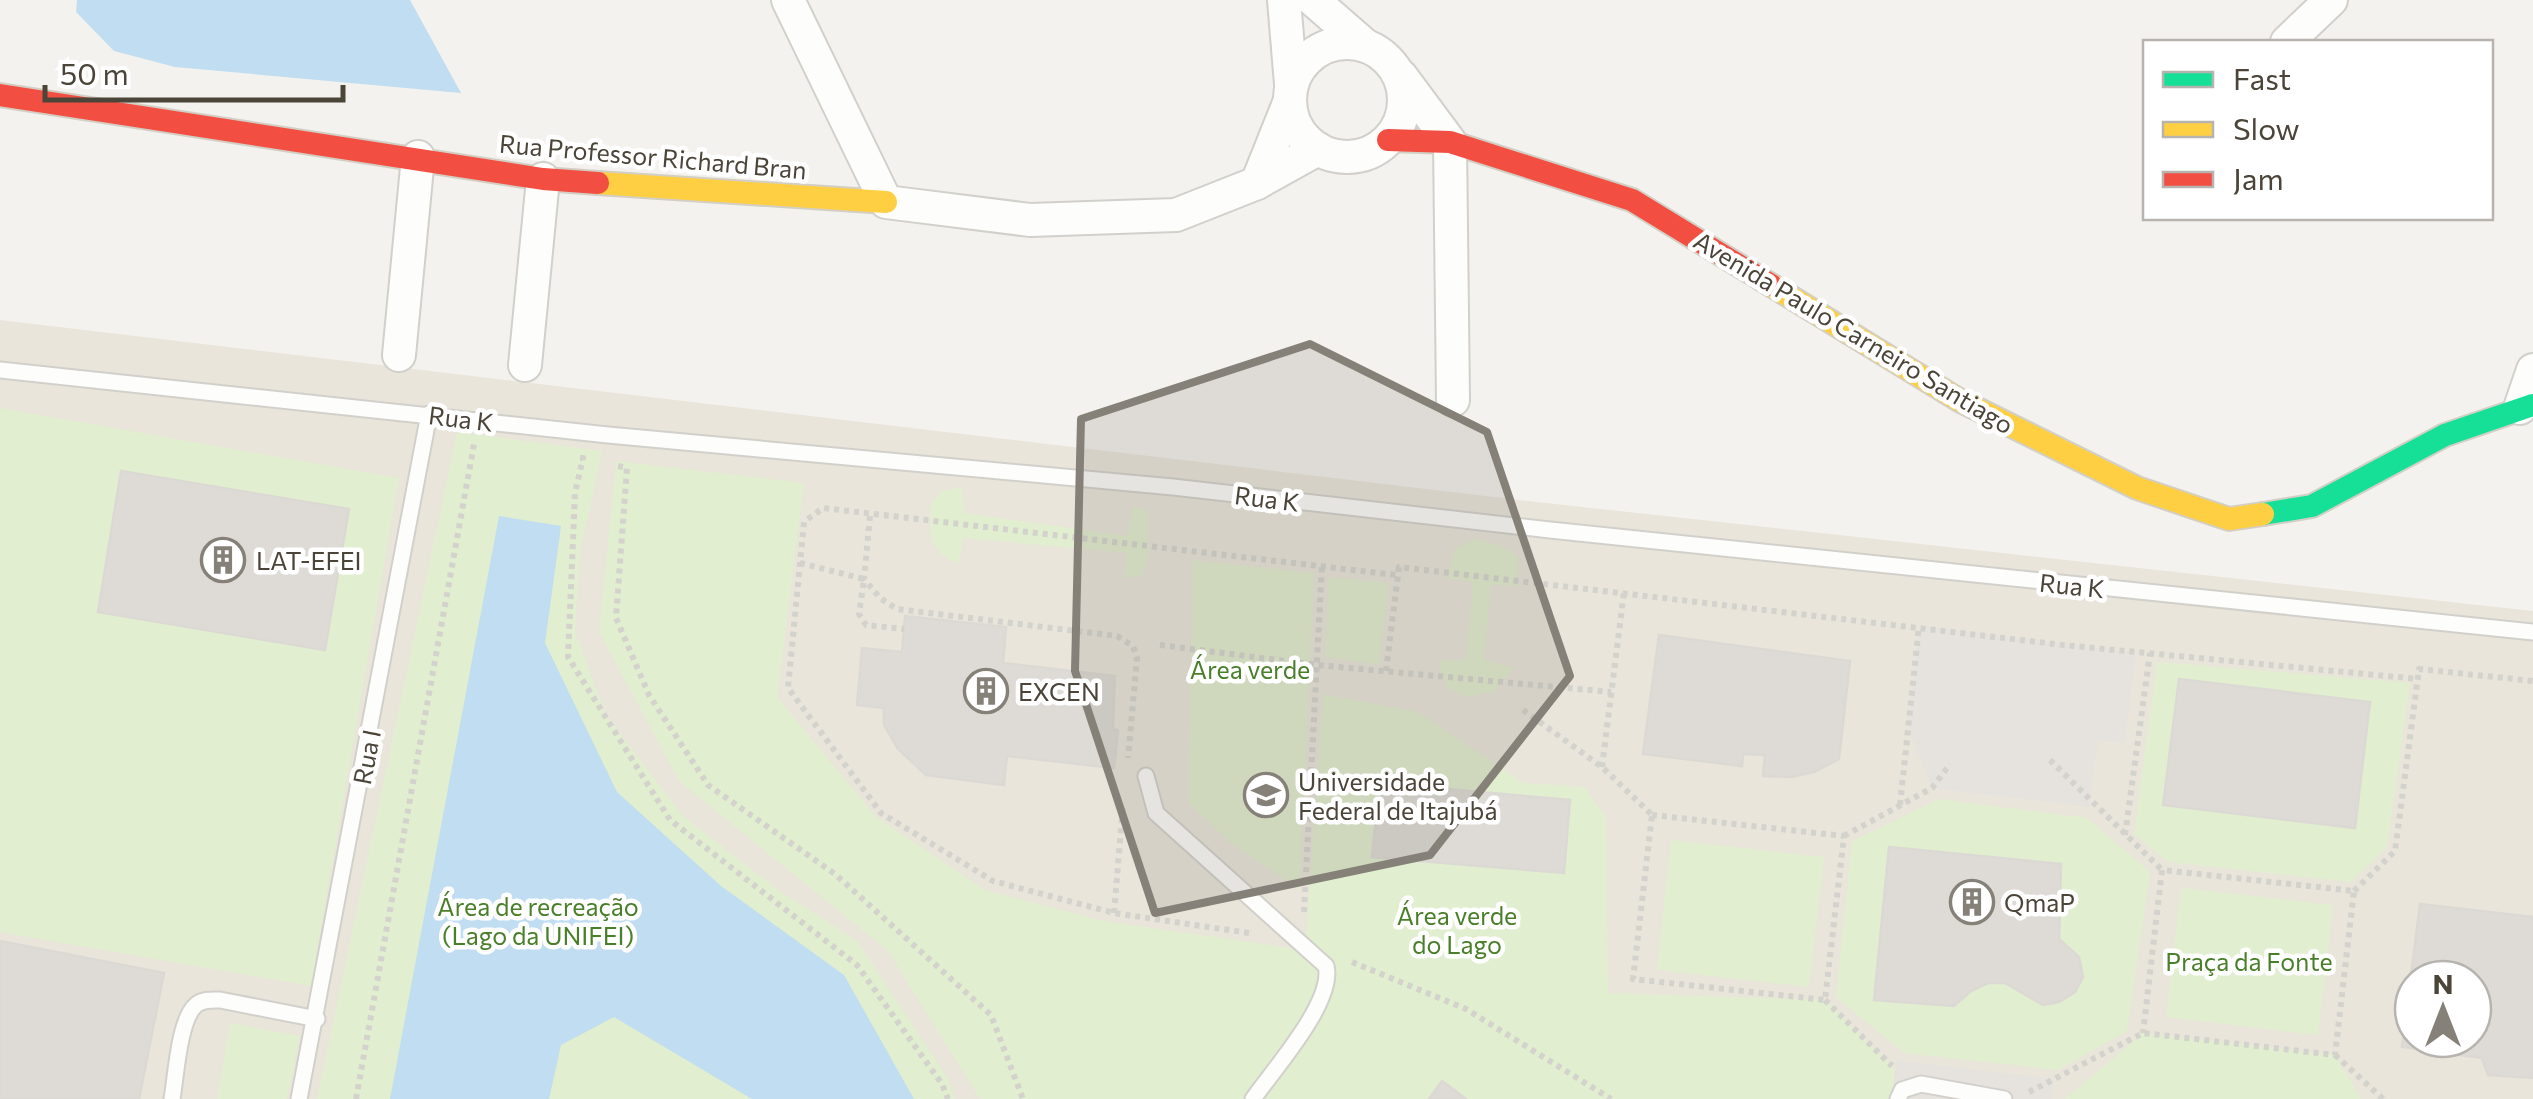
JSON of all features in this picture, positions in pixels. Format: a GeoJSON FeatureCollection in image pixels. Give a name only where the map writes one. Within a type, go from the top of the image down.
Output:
{"type":"FeatureCollection","features":[{"type":"Feature","properties":{"kind":"street"},"geometry":{"type":"LineString","coordinates":[[788,0],[886,202],[1030,220],[1176,215],[1256,183],[1318,150]]}},
{"type":"Feature","properties":{"kind":"street"},"geometry":{"type":"LineString","coordinates":[[1284,0],[1294,122],[1303,138],[1318,150],[1355,157],[1388,140],[1399,124],[1404,105],[1396,69]]}},
{"type":"Feature","properties":{"kind":"street"},"geometry":{"type":"LineString","coordinates":[[1313,0],[1366,46],[1383,55],[1450,142],[1453,400]]}},
{"type":"Feature","properties":{"kind":"street"},"geometry":{"type":"LineString","coordinates":[[2289,40],[2331,0]]}},
{"type":"Feature","properties":{"kind":"street"},"geometry":{"type":"LineString","coordinates":[[1256,183],[1299,67],[1312,53],[1329,45],[1348,42],[1366,46]]}},
{"type":"Feature","properties":{"kind":"street","name":"Rua Professor Richard Bran"},"geometry":{"type":"LineString","coordinates":[[0,95],[544,179],[886,202]]}},
{"type":"Feature","properties":{"kind":"street","name":"Avenida Paulo Carneiro Santiago"},"geometry":{"type":"LineString","coordinates":[[1388,140],[1450,142],[1632,200],[1960,400],[2136,488],[2229,518],[2312,506],[2445,435],[2526,407]]}},
{"type":"Feature","properties":{"kind":"street"},"geometry":{"type":"LineString","coordinates":[[399,355],[418,158]]}},
{"type":"Feature","properties":{"kind":"street"},"geometry":{"type":"LineString","coordinates":[[525,365],[544,179]]}},
{"type":"Feature","properties":{"kind":"street"},"geometry":{"type":"LineString","coordinates":[[2526,407],[2533,370]]}},
{"type":"Feature","properties":{"kind":"lane","name":"Rua K"},"geometry":{"type":"LineString","coordinates":[[0,370],[608,435],[1173,487],[2533,632]]}},
{"type":"Feature","properties":{"kind":"lane","name":"Rua I"},"geometry":{"type":"LineString","coordinates":[[299,1099],[430,414]]}},
{"type":"Feature","properties":{"kind":"lane"},"geometry":{"type":"LineString","coordinates":[[1146,776],[1156,813],[1320,960],[1328,975],[1322,1000],[1253,1099]]}},
{"type":"Feature","properties":{"kind":"lane"},"geometry":{"type":"LineString","coordinates":[[172,1099],[186,1019],[205,1000],[317,1019]]}},
{"type":"Feature","properties":{"kind":"lane"},"geometry":{"type":"LineString","coordinates":[[1900,1094],[1921,1084],[2004,1099]]}},
{"type":"Feature","properties":{"kind":"path"},"geometry":{"type":"LineString","coordinates":[[356,1099],[474,444],[492,446]]}},
{"type":"Feature","properties":{"kind":"path"},"geometry":{"type":"LineString","coordinates":[[564,456],[598,462]]}},
{"type":"Feature","properties":{"kind":"path"},"geometry":{"type":"LineString","coordinates":[[582,458],[575,494],[568,657],[670,820],[857,965],[942,1084],[948,1099]]}},
{"type":"Feature","properties":{"kind":"path"},"geometry":{"type":"LineString","coordinates":[[612,465],[627,468],[616,618],[649,695],[708,785],[835,874],[991,1015],[1024,1099]]}},
{"type":"Feature","properties":{"kind":"path"},"geometry":{"type":"LineString","coordinates":[[1322,564],[1303,923],[1300,932],[1293,935],[1280,937],[1114,913],[992,881],[881,813],[788,688],[804,522],[823,508],[870,516],[1322,564],[1396,575]]}},
{"type":"Feature","properties":{"kind":"path"},"geometry":{"type":"LineString","coordinates":[[870,516],[859,614],[866,625],[904,629]]}},
{"type":"Feature","properties":{"kind":"path"},"geometry":{"type":"LineString","coordinates":[[800,563],[864,579],[880,598],[897,609],[1117,636],[1133,646],[1136,658],[1126,776]]}},
{"type":"Feature","properties":{"kind":"path"},"geometry":{"type":"LineString","coordinates":[[1386,672],[1399,566],[2150,653],[2418,679]]}},
{"type":"Feature","properties":{"kind":"path"},"geometry":{"type":"LineString","coordinates":[[1602,767],[1624,592]]}},
{"type":"Feature","properties":{"kind":"path"},"geometry":{"type":"LineString","coordinates":[[1900,805],[1919,626]]}},
{"type":"Feature","properties":{"kind":"path"},"geometry":{"type":"LineString","coordinates":[[1160,645],[1317,666],[1611,692]]}},
{"type":"Feature","properties":{"kind":"path"},"geometry":{"type":"LineString","coordinates":[[2126,835],[2150,653]]}},
{"type":"Feature","properties":{"kind":"path"},"geometry":{"type":"LineString","coordinates":[[2335,1055],[2354,891],[2395,851],[2419,670],[2533,680]]}},
{"type":"Feature","properties":{"kind":"path"},"geometry":{"type":"LineString","coordinates":[[1522,710],[1602,767],[1652,815],[1844,836],[1932,788],[1950,764]]}},
{"type":"Feature","properties":{"kind":"path"},"geometry":{"type":"LineString","coordinates":[[2050,760],[2162,870],[2354,891]]}},
{"type":"Feature","properties":{"kind":"path"},"geometry":{"type":"LineString","coordinates":[[1114,913],[1124,795]]}},
{"type":"Feature","properties":{"kind":"path"},"geometry":{"type":"LineString","coordinates":[[1652,815],[1634,979],[1825,1000],[1895,1070],[1900,1094]]}},
{"type":"Feature","properties":{"kind":"path"},"geometry":{"type":"LineString","coordinates":[[1825,1000],[1844,836]]}},
{"type":"Feature","properties":{"kind":"path"},"geometry":{"type":"LineString","coordinates":[[2143,1033],[2162,870]]}},
{"type":"Feature","properties":{"kind":"path"},"geometry":{"type":"LineString","coordinates":[[1320,960],[1348,961],[1466,1009],[1611,1099]]}},
{"type":"Feature","properties":{"kind":"path"},"geometry":{"type":"LineString","coordinates":[[2015,1099],[2143,1033],[2335,1055],[2382,1099]]}},
{"type":"Feature","properties":{"kind":"highlighted area"},"geometry":{"type":"Polygon","coordinates":[[[1310,344],[1487,432],[1570,676],[1430,855],[1155,913],[1075,671],[1081,419],[1310,344]]]}},
{"type":"Feature","properties":{"kind":"shaded area","name":"Universidade Federal de Itajubá"},"geometry":{"type":"Polygon","coordinates":[[[0,320],[1537,502],[2533,611],[2533,1099],[0,1099],[0,320]]]}},
{"type":"Feature","properties":{"kind":"shaded area"},"geometry":{"type":"Polygon","coordinates":[[[1919,626],[2136,652],[2125,743],[2098,740],[2089,807],[1932,788],[1910,733],[1908,716],[1919,626]]]}},
{"type":"Feature","properties":{"kind":"shaded area"},"geometry":{"type":"Polygon","coordinates":[[[1896,1060],[2054,1079],[2052,1099],[1892,1099],[1896,1060]]]}},
{"type":"Feature","properties":{"kind":"green space"},"geometry":{"type":"Polygon","coordinates":[[[0,408],[399,478],[311,986],[0,932],[0,408]]]}},
{"type":"Feature","properties":{"kind":"green space","name":"Área de recreação (Lago da UNIFEI)"},"geometry":{"type":"Polygon","coordinates":[[[457,432],[602,451],[580,553],[575,632],[606,715],[683,816],[777,889],[857,941],[947,1077],[955,1099],[317,1099],[457,432]]]}},
{"type":"Feature","properties":{"kind":"green space","name":"Área verde do Lago"},"geometry":{"type":"Polygon","coordinates":[[[616,461],[804,483],[777,697],[875,816],[985,890],[1103,921],[1305,950],[1323,694],[1418,712],[1523,783],[1584,787],[1606,817],[1608,993],[1825,1000],[1895,1069],[1892,1099],[1468,1099],[1442,1082],[1429,1099],[980,1099],[888,951],[679,781],[599,632],[616,461]]]}},
{"type":"Feature","properties":{"kind":"green space"},"geometry":{"type":"Polygon","coordinates":[[[962,487],[964,513],[1127,536],[1133,506],[1148,511],[1149,554],[1141,577],[1125,577],[1126,553],[963,538],[959,563],[949,558],[933,541],[931,504],[942,491],[962,487]]]}},
{"type":"Feature","properties":{"kind":"green space"},"geometry":{"type":"Polygon","coordinates":[[[1477,539],[1502,546],[1518,556],[1518,586],[1491,585],[1484,660],[1514,668],[1493,692],[1464,697],[1446,687],[1438,660],[1466,660],[1473,582],[1446,578],[1455,548],[1477,539]]]}},
{"type":"Feature","properties":{"kind":"green space","name":"Área verde"},"geometry":{"type":"Polygon","coordinates":[[[1193,560],[1314,573],[1300,890],[1233,845],[1188,803],[1193,560]]]}},
{"type":"Feature","properties":{"kind":"green space"},"geometry":{"type":"Polygon","coordinates":[[[1329,577],[1389,583],[1379,665],[1325,657],[1329,577]]]}},
{"type":"Feature","properties":{"kind":"green space"},"geometry":{"type":"Polygon","coordinates":[[[2157,662],[2410,683],[2387,847],[2351,882],[2168,862],[2134,834],[2157,662]]]}},
{"type":"Feature","properties":{"kind":"green space"},"geometry":{"type":"Polygon","coordinates":[[[1939,799],[2087,818],[2150,872],[2127,1031],[2058,1070],[1904,1053],[1836,997],[1852,841],[1939,799]]]}},
{"type":"Feature","properties":{"kind":"green space"},"geometry":{"type":"Polygon","coordinates":[[[1671,840],[1824,857],[1809,987],[1657,970],[1671,840]]]}},
{"type":"Feature","properties":{"kind":"green space","name":"Praça da Fonte"},"geometry":{"type":"Polygon","coordinates":[[[2181,888],[2333,905],[2318,1035],[2166,1017],[2181,888]]]}},
{"type":"Feature","properties":{"kind":"green space"},"geometry":{"type":"Polygon","coordinates":[[[230,1023],[300,1036],[287,1099],[217,1099],[230,1023]]]}},
{"type":"Feature","properties":{"kind":"green space"},"geometry":{"type":"Polygon","coordinates":[[[2143,1033],[2335,1055],[2361,1099],[2065,1099],[2143,1033]]]}},
{"type":"Feature","properties":{"kind":"water"},"geometry":{"type":"Polygon","coordinates":[[[77,0],[410,0],[461,93],[175,67],[114,51],[76,12],[77,0]]]}},
{"type":"Feature","properties":{"kind":"water","name":"Área de recreação (Lago da UNIFEI)"},"geometry":{"type":"Polygon","coordinates":[[[499,516],[561,526],[545,643],[617,792],[721,886],[844,975],[914,1099],[752,1099],[614,1017],[561,1045],[549,1099],[390,1099],[499,516]]]}},
{"type":"Feature","properties":{"kind":"building","name":"LAT-EFEI"},"geometry":{"type":"Polygon","coordinates":[[[121,471],[349,509],[325,650],[98,612],[121,471]]]}},
{"type":"Feature","properties":{"kind":"building","name":"EXCEN"},"geometry":{"type":"Polygon","coordinates":[[[905,616],[1006,627],[1003,663],[1115,676],[1113,729],[1118,730],[1114,768],[1007,756],[1004,785],[926,775],[898,749],[884,725],[884,708],[857,705],[862,648],[902,652],[905,616]]]}},
{"type":"Feature","properties":{"kind":"building"},"geometry":{"type":"Polygon","coordinates":[[[1659,635],[1850,661],[1839,759],[1814,772],[1791,777],[1763,776],[1765,755],[1743,754],[1742,766],[1643,754],[1659,635]]]}},
{"type":"Feature","properties":{"kind":"building"},"geometry":{"type":"Polygon","coordinates":[[[2179,679],[2370,702],[2355,828],[2163,805],[2179,679]]]}},
{"type":"Feature","properties":{"kind":"building"},"geometry":{"type":"Polygon","coordinates":[[[1379,783],[1570,800],[1564,873],[1372,857],[1379,783]]]}},
{"type":"Feature","properties":{"kind":"building","name":"QmaP"},"geometry":{"type":"Polygon","coordinates":[[[1889,847],[2061,864],[2059,939],[2079,957],[2083,977],[2075,992],[2059,1002],[2043,1005],[2005,983],[1988,983],[1954,1006],[1874,1000],[1889,847]]]}},
{"type":"Feature","properties":{"kind":"building"},"geometry":{"type":"Polygon","coordinates":[[[2420,904],[2533,917],[2533,1078],[2488,1075],[2482,1059],[2493,1059],[2493,959],[2413,959],[2420,904]]]}},
{"type":"Feature","properties":{"kind":"building"},"geometry":{"type":"Polygon","coordinates":[[[0,941],[164,973],[139,1099],[0,1099],[0,941]]]}},
{"type":"Feature","properties":{"kind":"building"},"geometry":{"type":"Polygon","coordinates":[[[1442,1081],[1466,1099],[1429,1099],[1442,1081]]]}},
{"type":"Feature","properties":{"kind":"traffic: fast"},"geometry":{"type":"LineString","coordinates":[[2263,514],[2312,506],[2445,435],[2533,405]]}},
{"type":"Feature","properties":{"kind":"traffic: slow"},"geometry":{"type":"LineString","coordinates":[[598,183],[886,202]]}},
{"type":"Feature","properties":{"kind":"traffic: slow"},"geometry":{"type":"LineString","coordinates":[[1771,285],[1959,400],[2137,488],[2229,519],[2263,514]]}},
{"type":"Feature","properties":{"kind":"traffic: jam"},"geometry":{"type":"LineString","coordinates":[[0,95],[543,179],[598,183]]}},
{"type":"Feature","properties":{"kind":"traffic: jam"},"geometry":{"type":"LineString","coordinates":[[1388,140],[1450,142],[1632,200],[1771,285]]}},
{"type":"Feature","properties":{"kind":"place","name":"LAT-EFEI"},"geometry":{"type":"Point","coordinates":[223,560]}},
{"type":"Feature","properties":{"kind":"place","name":"EXCEN"},"geometry":{"type":"Point","coordinates":[986,691]}},
{"type":"Feature","properties":{"kind":"place","name":"Universidade Federal de Itajubá"},"geometry":{"type":"Point","coordinates":[1266,795]}},
{"type":"Feature","properties":{"kind":"place","name":"QmaP"},"geometry":{"type":"Point","coordinates":[1972,902]}}]}
